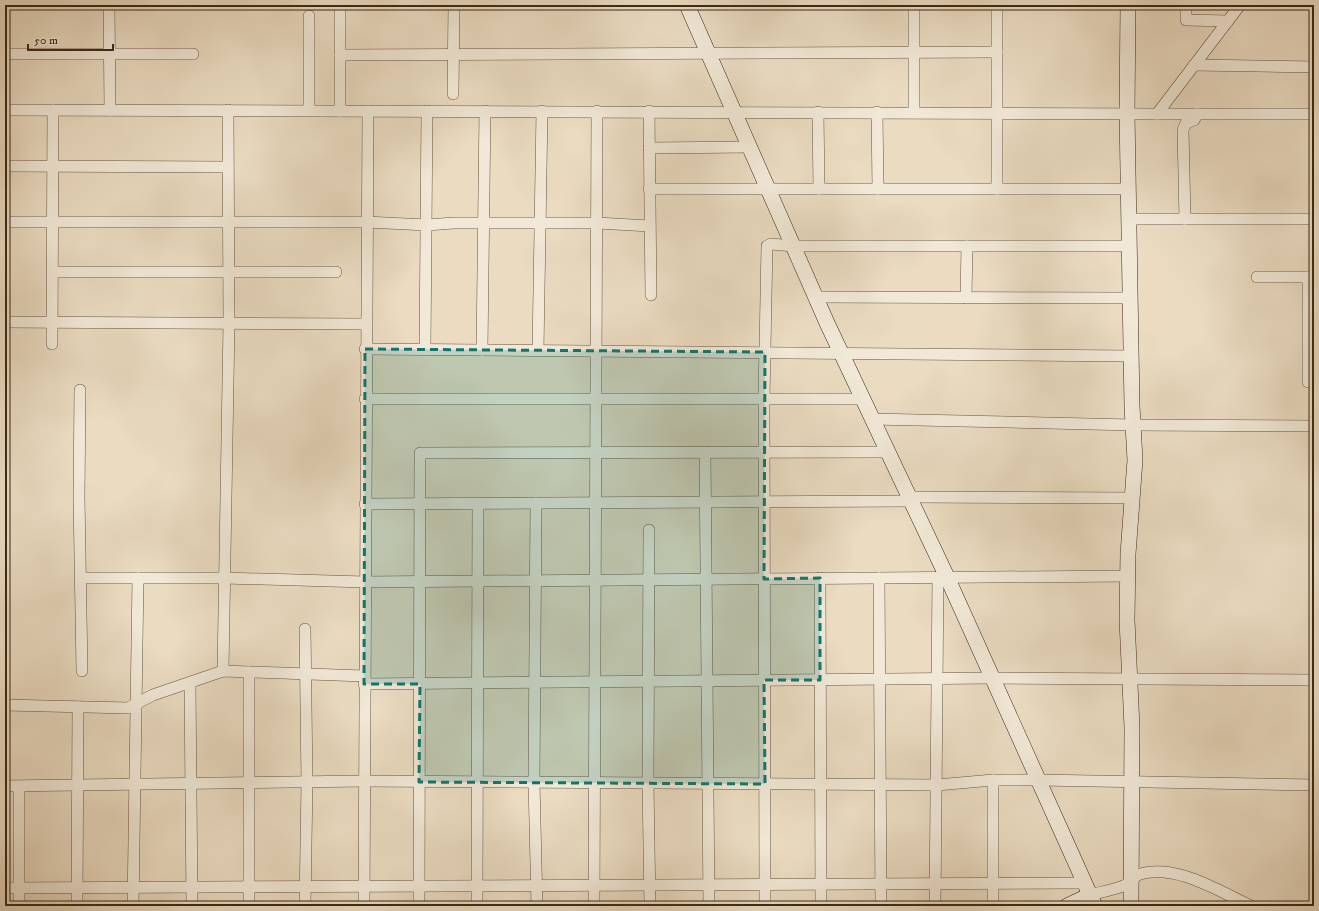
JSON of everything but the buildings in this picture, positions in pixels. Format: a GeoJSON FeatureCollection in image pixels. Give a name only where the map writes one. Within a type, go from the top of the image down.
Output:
{"type":"FeatureCollection","features":[{"type":"Feature","properties":{"kind":"main road"},"geometry":{"type":"LineString","coordinates":[[687,5],[841,353],[910,499],[943,577],[1039,780],[1090,895],[1067,906]]}},
{"type":"Feature","properties":{"kind":"main road"},"geometry":{"type":"LineString","coordinates":[[1128,5],[1130,113],[1128,189],[1131,356],[1135,460],[1128,576],[1132,727],[1137,782],[1137,878],[1131,906]]}},
{"type":"Feature","properties":{"kind":"street"},"geometry":{"type":"LineString","coordinates":[[109,5],[110,110]]}},
{"type":"Feature","properties":{"kind":"street"},"geometry":{"type":"LineString","coordinates":[[340,5],[340,111]]}},
{"type":"Feature","properties":{"kind":"street"},"geometry":{"type":"LineString","coordinates":[[452,94],[454,5]]}},
{"type":"Feature","properties":{"kind":"street"},"geometry":{"type":"LineString","coordinates":[[914,5],[914,112]]}},
{"type":"Feature","properties":{"kind":"street"},"geometry":{"type":"LineString","coordinates":[[997,5],[997,189]]}},
{"type":"Feature","properties":{"kind":"street"},"geometry":{"type":"LineString","coordinates":[[1186,5],[1186,20],[1228,21]]}},
{"type":"Feature","properties":{"kind":"street"},"geometry":{"type":"LineString","coordinates":[[1154,114],[1240,5]]}},
{"type":"Feature","properties":{"kind":"street"},"geometry":{"type":"LineString","coordinates":[[309,16],[309,110]]}},
{"type":"Feature","properties":{"kind":"street"},"geometry":{"type":"LineString","coordinates":[[340,55],[997,52]]}},
{"type":"Feature","properties":{"kind":"street"},"geometry":{"type":"LineString","coordinates":[[5,54],[193,54]]}},
{"type":"Feature","properties":{"kind":"street"},"geometry":{"type":"LineString","coordinates":[[1194,65],[1314,67]]}},
{"type":"Feature","properties":{"kind":"street"},"geometry":{"type":"LineString","coordinates":[[5,110],[734,111],[1314,114]]}},
{"type":"Feature","properties":{"kind":"street"},"geometry":{"type":"LineString","coordinates":[[52,344],[53,110]]}},
{"type":"Feature","properties":{"kind":"street"},"geometry":{"type":"LineString","coordinates":[[223,671],[229,324],[228,110]]}},
{"type":"Feature","properties":{"kind":"street"},"geometry":{"type":"LineString","coordinates":[[364,906],[365,324],[368,111]]}},
{"type":"Feature","properties":{"kind":"street"},"geometry":{"type":"LineString","coordinates":[[425,349],[427,111]]}},
{"type":"Feature","properties":{"kind":"street"},"geometry":{"type":"LineString","coordinates":[[482,350],[485,111]]}},
{"type":"Feature","properties":{"kind":"street"},"geometry":{"type":"LineString","coordinates":[[538,350],[542,111]]}},
{"type":"Feature","properties":{"kind":"street"},"geometry":{"type":"LineString","coordinates":[[594,906],[597,111]]}},
{"type":"Feature","properties":{"kind":"street"},"geometry":{"type":"LineString","coordinates":[[649,111],[651,296]]}},
{"type":"Feature","properties":{"kind":"street"},"geometry":{"type":"LineString","coordinates":[[818,112],[819,189]]}},
{"type":"Feature","properties":{"kind":"street"},"geometry":{"type":"LineString","coordinates":[[877,112],[878,189]]}},
{"type":"Feature","properties":{"kind":"street"},"geometry":{"type":"LineString","coordinates":[[1185,219],[1183,130],[1186,123],[1194,120],[1197,114]]}},
{"type":"Feature","properties":{"kind":"street"},"geometry":{"type":"LineString","coordinates":[[649,148],[750,147]]}},
{"type":"Feature","properties":{"kind":"street"},"geometry":{"type":"LineString","coordinates":[[5,166],[228,167]]}},
{"type":"Feature","properties":{"kind":"street"},"geometry":{"type":"LineString","coordinates":[[649,189],[1128,189]]}},
{"type":"Feature","properties":{"kind":"street"},"geometry":{"type":"LineString","coordinates":[[1129,219],[1314,219]]}},
{"type":"Feature","properties":{"kind":"street"},"geometry":{"type":"LineString","coordinates":[[5,222],[229,221],[366,222],[427,225],[597,223],[650,226]]}},
{"type":"Feature","properties":{"kind":"street"},"geometry":{"type":"LineString","coordinates":[[765,906],[764,398],[767,246],[771,244],[793,246],[1129,246]]}},
{"type":"Feature","properties":{"kind":"street"},"geometry":{"type":"LineString","coordinates":[[966,298],[967,246]]}},
{"type":"Feature","properties":{"kind":"street"},"geometry":{"type":"LineString","coordinates":[[52,272],[336,272]]}},
{"type":"Feature","properties":{"kind":"street"},"geometry":{"type":"LineString","coordinates":[[1257,276],[1311,277],[1308,382]]}},
{"type":"Feature","properties":{"kind":"street"},"geometry":{"type":"LineString","coordinates":[[816,297],[1130,298]]}},
{"type":"Feature","properties":{"kind":"street"},"geometry":{"type":"LineString","coordinates":[[5,322],[365,324]]}},
{"type":"Feature","properties":{"kind":"street"},"geometry":{"type":"LineString","coordinates":[[365,349],[1131,356]]}},
{"type":"Feature","properties":{"kind":"street"},"geometry":{"type":"LineString","coordinates":[[80,390],[82,671]]}},
{"type":"Feature","properties":{"kind":"street"},"geometry":{"type":"LineString","coordinates":[[365,399],[862,399]]}},
{"type":"Feature","properties":{"kind":"street"},"geometry":{"type":"LineString","coordinates":[[872,419],[1133,425],[1314,426]]}},
{"type":"Feature","properties":{"kind":"street"},"geometry":{"type":"LineString","coordinates":[[705,452],[709,906]]}},
{"type":"Feature","properties":{"kind":"street"},"geometry":{"type":"LineString","coordinates":[[420,906],[420,453],[887,452]]}},
{"type":"Feature","properties":{"kind":"street"},"geometry":{"type":"LineString","coordinates":[[365,504],[1132,498]]}},
{"type":"Feature","properties":{"kind":"street"},"geometry":{"type":"LineString","coordinates":[[536,503],[534,782],[537,906]]}},
{"type":"Feature","properties":{"kind":"street"},"geometry":{"type":"LineString","coordinates":[[477,906],[478,504]]}},
{"type":"Feature","properties":{"kind":"street"},"geometry":{"type":"LineString","coordinates":[[649,530],[650,682],[648,783],[650,906]]}},
{"type":"Feature","properties":{"kind":"street"},"geometry":{"type":"LineString","coordinates":[[81,578],[225,578],[420,582],[1128,576]]}},
{"type":"Feature","properties":{"kind":"street"},"geometry":{"type":"LineString","coordinates":[[935,906],[938,679],[943,577]]}},
{"type":"Feature","properties":{"kind":"street"},"geometry":{"type":"LineString","coordinates":[[133,906],[138,578]]}},
{"type":"Feature","properties":{"kind":"street"},"geometry":{"type":"LineString","coordinates":[[820,578],[821,906]]}},
{"type":"Feature","properties":{"kind":"street"},"geometry":{"type":"LineString","coordinates":[[879,578],[881,906]]}},
{"type":"Feature","properties":{"kind":"street"},"geometry":{"type":"LineString","coordinates":[[306,629],[306,906]]}},
{"type":"Feature","properties":{"kind":"street"},"geometry":{"type":"LineString","coordinates":[[5,706],[128,708],[153,695],[223,671],[306,674],[420,684],[991,678],[1314,680]]}},
{"type":"Feature","properties":{"kind":"street"},"geometry":{"type":"LineString","coordinates":[[249,672],[249,906]]}},
{"type":"Feature","properties":{"kind":"street"},"geometry":{"type":"LineString","coordinates":[[190,682],[192,906]]}},
{"type":"Feature","properties":{"kind":"street"},"geometry":{"type":"LineString","coordinates":[[77,906],[78,707]]}},
{"type":"Feature","properties":{"kind":"street"},"geometry":{"type":"LineString","coordinates":[[993,780],[993,906]]}},
{"type":"Feature","properties":{"kind":"street"},"geometry":{"type":"LineString","coordinates":[[5,786],[364,781],[936,785],[993,780],[1314,785]]}},
{"type":"Feature","properties":{"kind":"street"},"geometry":{"type":"LineString","coordinates":[[19,786],[19,906]]}},
{"type":"Feature","properties":{"kind":"street"},"geometry":{"type":"LineString","coordinates":[[5,888],[133,889],[993,884],[1090,895],[1124,886],[1137,878],[1160,873],[1186,875],[1198,879],[1251,906]]}},
{"type":"Feature","properties":{"kind":"highlighted area"},"geometry":{"type":"Polygon","coordinates":[[[365,349],[765,352],[764,579],[820,578],[820,680],[764,680],[765,784],[419,782],[420,684],[364,684],[365,349]]]}}]}
